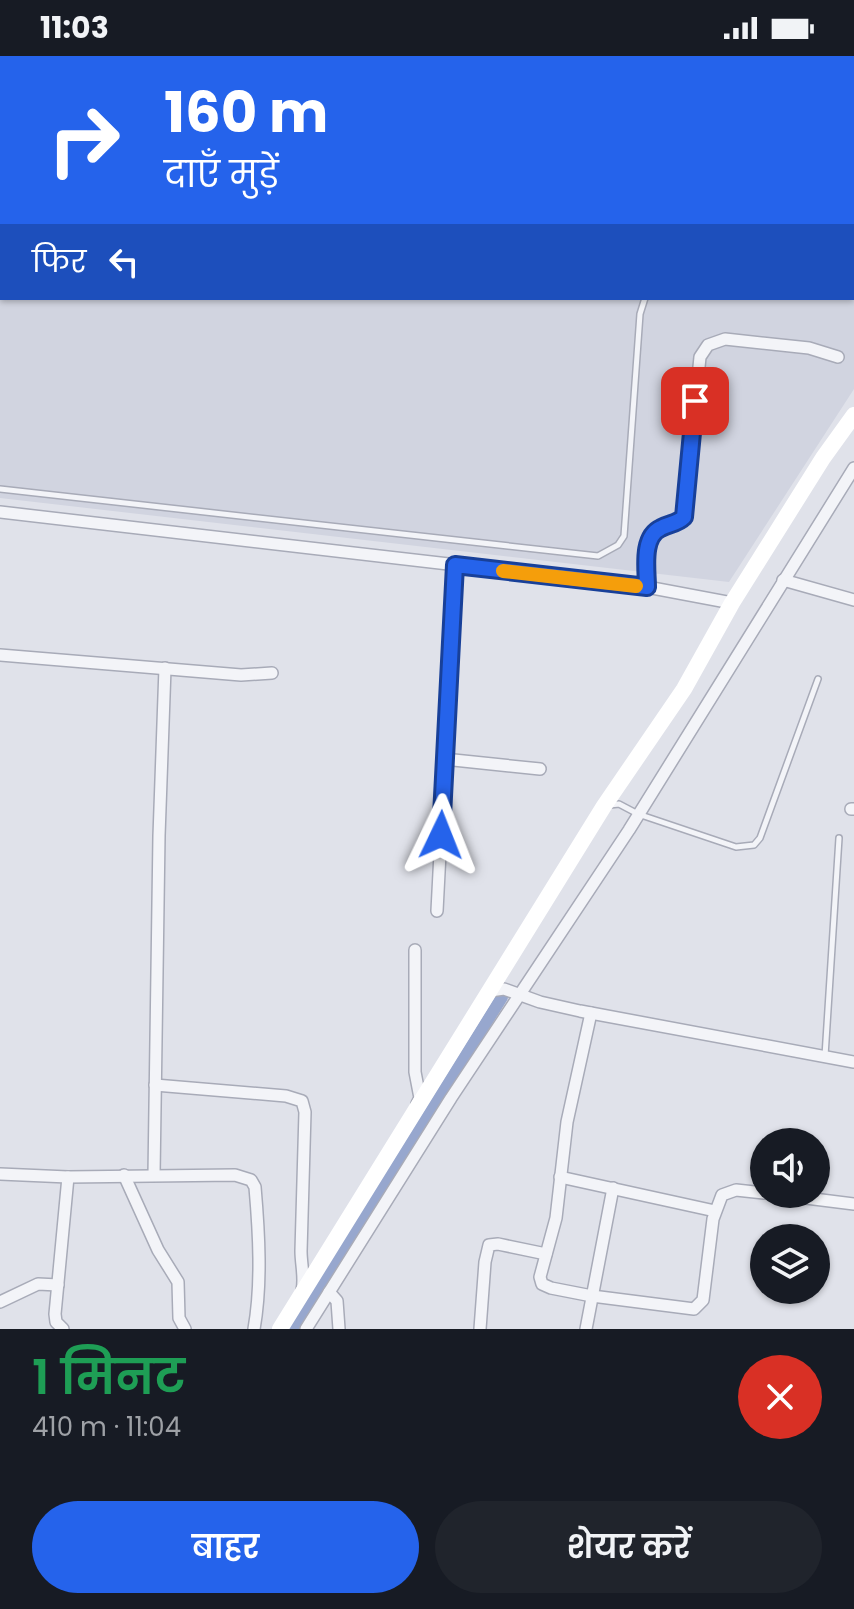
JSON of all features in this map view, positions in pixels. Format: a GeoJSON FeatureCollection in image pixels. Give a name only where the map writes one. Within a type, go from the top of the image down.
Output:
{"type":"FeatureCollection","features":[{"type":"Feature","properties":{"kind":"street"},"geometry":{"type":"LineString","coordinates":[[647,587],[649,543],[656,531],[684,517],[697,374],[703,350],[715,341],[725,339],[809,348],[838,357]]}},
{"type":"Feature","properties":{"kind":"street"},"geometry":{"type":"LineString","coordinates":[[306,1329],[451,1098],[612,805],[684,689],[732,603],[823,458],[854,415]]}},
{"type":"Feature","properties":{"kind":"street"},"geometry":{"type":"LineString","coordinates":[[415,1108],[507,992],[636,812],[854,468]]}},
{"type":"Feature","properties":{"kind":"street"},"geometry":{"type":"LineString","coordinates":[[0,512],[647,587],[732,603]]}},
{"type":"Feature","properties":{"kind":"street"},"geometry":{"type":"LineString","coordinates":[[437,911],[455,565]]}},
{"type":"Feature","properties":{"kind":"street"},"geometry":{"type":"LineString","coordinates":[[783,580],[854,600]]}},
{"type":"Feature","properties":{"kind":"street"},"geometry":{"type":"LineString","coordinates":[[0,655],[241,675],[272,673]]}},
{"type":"Feature","properties":{"kind":"street"},"geometry":{"type":"LineString","coordinates":[[154,1175],[165,668]]}},
{"type":"Feature","properties":{"kind":"street"},"geometry":{"type":"LineString","coordinates":[[444,759],[540,769]]}},
{"type":"Feature","properties":{"kind":"street"},"geometry":{"type":"LineString","coordinates":[[280,1329],[420,1098],[415,1072],[415,950]]}},
{"type":"Feature","properties":{"kind":"street"},"geometry":{"type":"LineString","coordinates":[[507,992],[591,1013],[854,1062]]}},
{"type":"Feature","properties":{"kind":"street"},"geometry":{"type":"LineString","coordinates":[[591,1013],[567,1122],[556,1218],[540,1277],[542,1284],[592,1296],[688,1309],[699,1306],[705,1294],[715,1211],[722,1195],[728,1191],[750,1192]]}},
{"type":"Feature","properties":{"kind":"street"},"geometry":{"type":"LineString","coordinates":[[155,1085],[286,1096],[302,1101],[305,1112],[301,1270],[304,1282],[301,1296]]}},
{"type":"Feature","properties":{"kind":"street"},"geometry":{"type":"LineString","coordinates":[[0,1174],[68,1177],[235,1175],[251,1180],[255,1187],[258,1241],[254,1329]]}},
{"type":"Feature","properties":{"kind":"street"},"geometry":{"type":"LineString","coordinates":[[124,1175],[158,1250],[178,1282],[179,1318],[185,1329]]}},
{"type":"Feature","properties":{"kind":"street"},"geometry":{"type":"LineString","coordinates":[[63,1329],[56,1322],[55,1314],[68,1177]]}},
{"type":"Feature","properties":{"kind":"street"},"geometry":{"type":"LineString","coordinates":[[560,1177],[715,1211]]}},
{"type":"Feature","properties":{"kind":"street"},"geometry":{"type":"LineString","coordinates":[[586,1329],[613,1188]]}},
{"type":"Feature","properties":{"kind":"street"},"geometry":{"type":"LineString","coordinates":[[830,1201],[854,1204]]}},
{"type":"Feature","properties":{"kind":"street"},"geometry":{"type":"LineString","coordinates":[[480,1329],[489,1245],[546,1254]]}},
{"type":"Feature","properties":{"kind":"street"},"geometry":{"type":"LineString","coordinates":[[0,1302],[31,1286],[46,1283],[58,1285]]}},
{"type":"Feature","properties":{"kind":"street"},"geometry":{"type":"LineString","coordinates":[[329,1292],[337,1301],[339,1329]]}},
{"type":"Feature","properties":{"kind":"lane"},"geometry":{"type":"LineString","coordinates":[[0,489],[598,556],[618,545],[624,536],[640,314],[644,300]]}},
{"type":"Feature","properties":{"kind":"lane"},"geometry":{"type":"LineString","coordinates":[[612,805],[736,847],[754,845],[760,838],[818,679]]}},
{"type":"Feature","properties":{"kind":"lane"},"geometry":{"type":"LineString","coordinates":[[825,1057],[839,838]]}},
{"type":"Feature","properties":{"kind":"shaded area"},"geometry":{"type":"Polygon","coordinates":[[[0,300],[854,300],[854,389],[729,582],[0,498],[0,300]]]}},
{"type":"Feature","properties":{"kind":"waterway"},"geometry":{"type":"LineString","coordinates":[[295,1329],[502,997]]}},
{"type":"Feature","properties":{"kind":"slow traffic"},"geometry":{"type":"LineString","coordinates":[[503,571],[636,586]]}},
{"type":"Feature","properties":{"kind":"route"},"geometry":{"type":"LineString","coordinates":[[441,835],[455,565],[647,587],[649,543],[656,531],[684,517],[695,401]]}}]}
